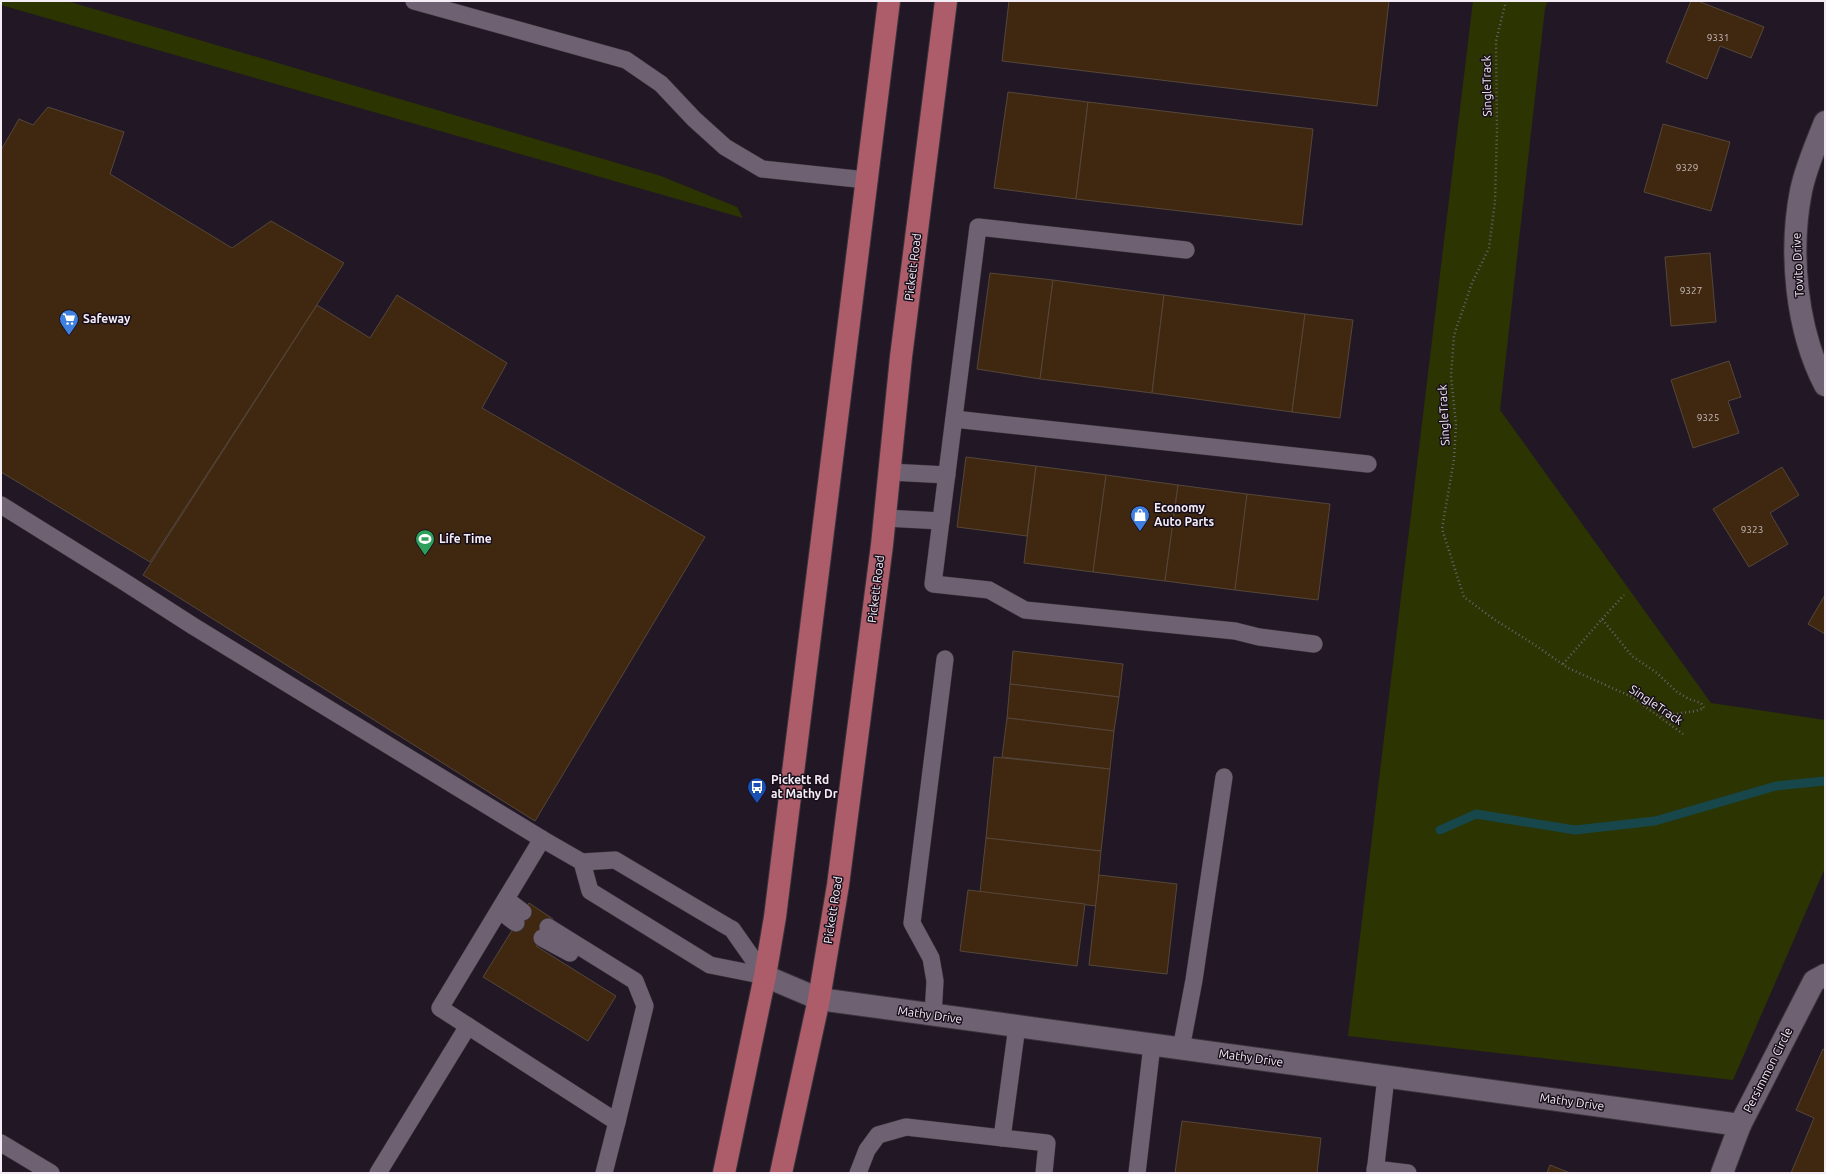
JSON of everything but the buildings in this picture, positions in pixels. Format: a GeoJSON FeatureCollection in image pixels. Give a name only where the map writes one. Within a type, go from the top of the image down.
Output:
{"type":"FeatureCollection","features":[{"type":"Feature","properties":{"kind":"main road"},"geometry":{"type":"LineString","coordinates":[[724,1173],[765,976],[775,916],[889,1]]}},
{"type":"Feature","properties":{"kind":"main road","name":"Pickett Road"},"geometry":{"type":"LineString","coordinates":[[781,1173],[819,999],[838,885],[885,518],[901,357],[946,1]]}},
{"type":"Feature","properties":{"kind":"street","name":"Tovito Drive"},"geometry":{"type":"LineString","coordinates":[[1825,122],[1808,166],[1801,192],[1796,229],[1796,262],[1801,311],[1812,354],[1825,384]]}},
{"type":"Feature","properties":{"kind":"street","name":"Mathy Drive"},"geometry":{"type":"LineString","coordinates":[[765,976],[819,999],[1740,1125]]}},
{"type":"Feature","properties":{"kind":"street","name":"Persimmon Circle"},"geometry":{"type":"LineString","coordinates":[[1722,1173],[1740,1125],[1814,981],[1825,976]]}},
{"type":"Feature","properties":{"kind":"lane"},"geometry":{"type":"LineString","coordinates":[[414,1],[626,60],[661,84],[694,119],[725,148],[762,169],[866,180]]}},
{"type":"Feature","properties":{"kind":"lane"},"geometry":{"type":"LineString","coordinates":[[1186,250],[978,227],[933,584],[989,590],[1025,610],[1235,631],[1259,637],[1314,644]]}},
{"type":"Feature","properties":{"kind":"lane"},"geometry":{"type":"LineString","coordinates":[[954,419],[1368,464]]}},
{"type":"Feature","properties":{"kind":"lane"},"geometry":{"type":"LineString","coordinates":[[890,472],[947,475]]}},
{"type":"Feature","properties":{"kind":"lane"},"geometry":{"type":"LineString","coordinates":[[1,505],[124,580],[193,626],[542,839],[582,862],[615,860],[732,929],[765,976]]}},
{"type":"Feature","properties":{"kind":"lane"},"geometry":{"type":"LineString","coordinates":[[885,518],[941,521]]}},
{"type":"Feature","properties":{"kind":"lane"},"geometry":{"type":"LineString","coordinates":[[933,1015],[935,981],[931,958],[912,923],[946,659]]}},
{"type":"Feature","properties":{"kind":"lane"},"geometry":{"type":"LineString","coordinates":[[1181,1049],[1194,980],[1224,777]]}},
{"type":"Feature","properties":{"kind":"lane"},"geometry":{"type":"LineString","coordinates":[[542,839],[503,906],[440,1008],[617,1122]]}},
{"type":"Feature","properties":{"kind":"lane"},"geometry":{"type":"LineString","coordinates":[[582,862],[590,891],[710,965],[765,976]]}},
{"type":"Feature","properties":{"kind":"lane"},"geometry":{"type":"LineString","coordinates":[[503,906],[520,918]]}},
{"type":"Feature","properties":{"kind":"lane"},"geometry":{"type":"LineString","coordinates":[[545,932],[635,981],[645,1006],[604,1173]]}},
{"type":"Feature","properties":{"kind":"lane"},"geometry":{"type":"LineString","coordinates":[[378,1173],[468,1026]]}},
{"type":"Feature","properties":{"kind":"lane"},"geometry":{"type":"LineString","coordinates":[[1002,1138],[1017,1026]]}},
{"type":"Feature","properties":{"kind":"lane"},"geometry":{"type":"LineString","coordinates":[[1138,1173],[1152,1045]]}},
{"type":"Feature","properties":{"kind":"lane"},"geometry":{"type":"LineString","coordinates":[[1386,1077],[1375,1171],[1408,1173]]}},
{"type":"Feature","properties":{"kind":"lane"},"geometry":{"type":"LineString","coordinates":[[858,1173],[867,1150],[878,1135],[906,1127],[1048,1143],[1044,1173]]}},
{"type":"Feature","properties":{"kind":"lane"},"geometry":{"type":"LineString","coordinates":[[1,1143],[51,1173]]}},
{"type":"Feature","properties":{"kind":"path","name":"SingleTrack"},"geometry":{"type":"LineString","coordinates":[[1506,1],[1496,41],[1497,130],[1495,201],[1489,248],[1472,284],[1454,335],[1451,376],[1456,425],[1454,459],[1442,529],[1464,597],[1495,620],[1563,664],[1632,697],[1683,734]]}},
{"type":"Feature","properties":{"kind":"path"},"geometry":{"type":"LineString","coordinates":[[1563,664],[1624,595]]}},
{"type":"Feature","properties":{"kind":"path"},"geometry":{"type":"LineString","coordinates":[[1602,619],[1632,656],[1657,673],[1677,692],[1689,699],[1701,703],[1704,708],[1696,711],[1659,716]]}},
{"type":"Feature","properties":{"kind":"green space"},"geometry":{"type":"Polygon","coordinates":[[[1,1],[67,1],[661,176],[737,207],[743,218],[1,5],[1,1]]]}},
{"type":"Feature","properties":{"kind":"green space"},"geometry":{"type":"Polygon","coordinates":[[[1473,1],[1548,1],[1545,8],[1500,410],[1711,703],[1825,720],[1825,868],[1733,1080],[1348,1036],[1473,1]]]}},
{"type":"Feature","properties":{"kind":"waterway"},"geometry":{"type":"LineString","coordinates":[[1440,830],[1476,814],[1575,830],[1655,821],[1776,786],[1825,781]]}},
{"type":"Feature","properties":{"kind":"place","name":"Safeway"},"geometry":{"type":"Point","coordinates":[69,336]}},
{"type":"Feature","properties":{"kind":"place","name":"Economy Auto Parts"},"geometry":{"type":"Point","coordinates":[1140,532]}},
{"type":"Feature","properties":{"kind":"place","name":"Life Time"},"geometry":{"type":"Point","coordinates":[425,556]}},
{"type":"Feature","properties":{"kind":"place","name":"Pickett Rd at Mathy Dr"},"geometry":{"type":"Point","coordinates":[757,804]}}]}
